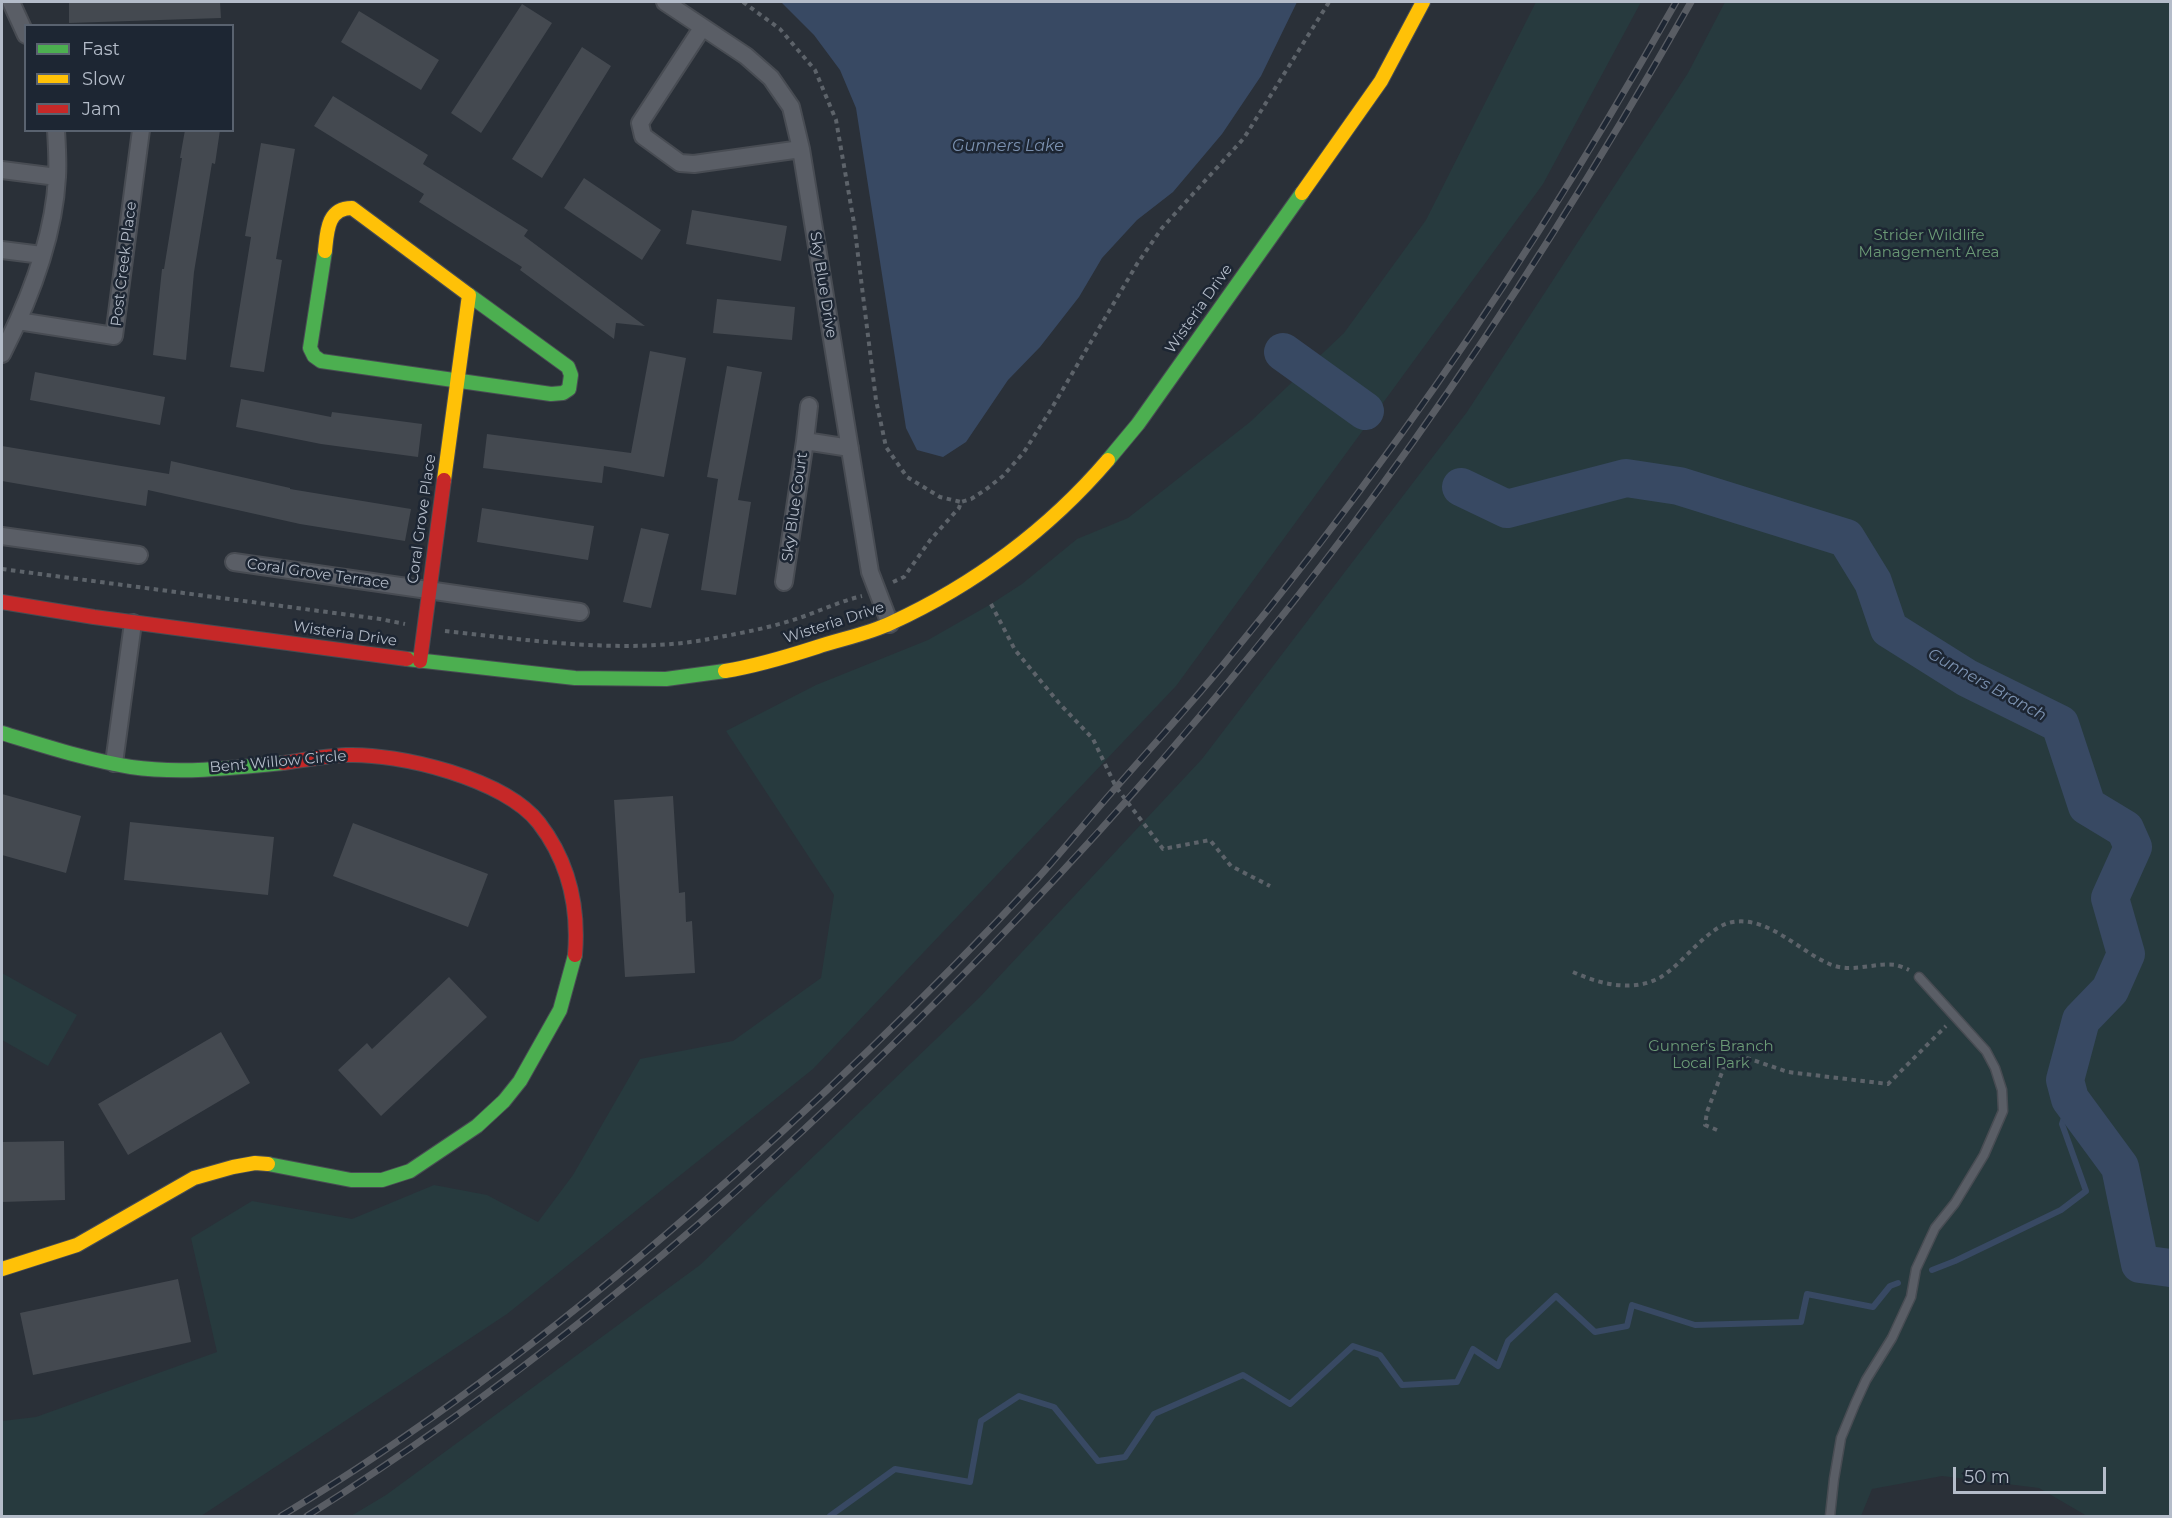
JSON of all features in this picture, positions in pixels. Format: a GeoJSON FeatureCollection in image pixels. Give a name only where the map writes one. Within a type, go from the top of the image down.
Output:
{"type":"FeatureCollection","features":[{"type":"Feature","properties":{"kind":"street"},"geometry":{"type":"LineString","coordinates":[[11,2],[24,31]]}},
{"type":"Feature","properties":{"kind":"street","name":"Sky Blue Drive"},"geometry":{"type":"LineString","coordinates":[[665,2],[746,56],[771,78],[790,107],[801,149],[870,572],[890,624]]}},
{"type":"Feature","properties":{"kind":"street","name":"Wisteria Drive"},"geometry":{"type":"LineString","coordinates":[[2,602],[420,661],[575,678],[666,678],[757,666],[890,624],[967,582],[1039,530],[1082,490],[1131,432],[1380,81],[1423,2]]}},
{"type":"Feature","properties":{"kind":"street"},"geometry":{"type":"LineString","coordinates":[[702,28],[640,123],[643,136],[680,163],[694,164],[801,149]]}},
{"type":"Feature","properties":{"kind":"street"},"geometry":{"type":"LineString","coordinates":[[2,354],[18,321],[42,255],[52,217],[57,177],[56,132]]}},
{"type":"Feature","properties":{"kind":"street","name":"Post Creek Place"},"geometry":{"type":"LineString","coordinates":[[18,321],[114,336],[141,132]]}},
{"type":"Feature","properties":{"kind":"street"},"geometry":{"type":"LineString","coordinates":[[2,170],[57,177]]}},
{"type":"Feature","properties":{"kind":"street"},"geometry":{"type":"LineString","coordinates":[[342,207],[352,208],[470,295],[568,367],[571,375],[569,389],[563,393],[551,394],[321,361],[314,356],[310,348],[329,222],[334,213],[342,207]]}},
{"type":"Feature","properties":{"kind":"street"},"geometry":{"type":"LineString","coordinates":[[2,250],[42,255]]}},
{"type":"Feature","properties":{"kind":"street","name":"Coral Grove Place"},"geometry":{"type":"LineString","coordinates":[[420,661],[470,295]]}},
{"type":"Feature","properties":{"kind":"street"},"geometry":{"type":"LineString","coordinates":[[805,441],[809,406]]}},
{"type":"Feature","properties":{"kind":"street","name":"Sky Blue Court"},"geometry":{"type":"LineString","coordinates":[[784,582],[805,441],[850,448]]}},
{"type":"Feature","properties":{"kind":"street"},"geometry":{"type":"LineString","coordinates":[[2,536],[139,555]]}},
{"type":"Feature","properties":{"kind":"street","name":"Coral Grove Terrace"},"geometry":{"type":"LineString","coordinates":[[234,562],[580,612]]}},
{"type":"Feature","properties":{"kind":"street"},"geometry":{"type":"LineString","coordinates":[[114,763],[133,622]]}},
{"type":"Feature","properties":{"kind":"street","name":"Bent Willow Circle"},"geometry":{"type":"LineString","coordinates":[[2,733],[89,759],[134,767],[182,769],[246,767],[346,755],[387,757],[443,768],[486,786],[523,806],[539,822],[559,854],[573,894],[577,923],[575,955],[560,1010],[520,1081],[504,1101],[477,1126],[410,1171],[382,1180],[351,1180],[279,1165],[255,1163],[233,1167],[194,1178],[77,1245],[2,1269]]}},
{"type":"Feature","properties":{"kind":"lane"},"geometry":{"type":"LineString","coordinates":[[1830,1516],[1834,1479],[1844,1430],[1866,1380],[1892,1338],[1911,1297],[1916,1269],[1935,1227],[1955,1203],[1984,1155],[2003,1111],[2002,1090],[1995,1068],[1986,1051],[1920,977]]}},
{"type":"Feature","properties":{"kind":"path"},"geometry":{"type":"LineString","coordinates":[[743,2],[780,29],[815,70],[836,120],[854,224],[876,400],[886,447],[907,477],[940,497],[961,502],[971,499],[1003,476],[1024,452],[1137,264],[1169,220],[1244,138],[1329,2]]}},
{"type":"Feature","properties":{"kind":"path"},"geometry":{"type":"LineString","coordinates":[[2,569],[380,619],[424,628],[599,645],[653,645],[702,640],[756,630],[801,618],[841,601],[877,590],[904,577],[959,508],[961,502]]}},
{"type":"Feature","properties":{"kind":"path"},"geometry":{"type":"LineString","coordinates":[[991,604],[1016,650],[1059,703],[1093,739],[1116,787],[1163,849],[1210,840],[1231,866],[1270,886]]}},
{"type":"Feature","properties":{"kind":"path"},"geometry":{"type":"LineString","coordinates":[[1573,972],[1596,982],[1618,986],[1642,984],[1661,976],[1718,927],[1733,922],[1751,922],[1777,933],[1832,965],[1847,968],[1896,965],[1920,977]]}},
{"type":"Feature","properties":{"kind":"path"},"geometry":{"type":"LineString","coordinates":[[1717,1130],[1705,1125],[1719,1078],[1724,1067],[1744,1057],[1788,1072],[1888,1084],[1955,1016]]}},
{"type":"Feature","properties":{"kind":"green space"},"geometry":{"type":"Polygon","coordinates":[[[1536,2],[1641,2],[1543,184],[1176,686],[813,1069],[507,1314],[201,1516],[2,1516],[2,1421],[36,1417],[217,1352],[191,1238],[252,1201],[352,1219],[434,1185],[487,1195],[538,1222],[573,1175],[640,1059],[733,1041],[821,978],[834,895],[726,731],[816,685],[928,640],[991,604],[1022,584],[1077,539],[1128,518],[1250,422],[1344,333],[1426,220],[1536,2]]]}},
{"type":"Feature","properties":{"kind":"green space","name":"Gunner's Branch Local Park"},"geometry":{"type":"Polygon","coordinates":[[[1725,2],[2170,2],[2170,1516],[2087,1516],[2039,1488],[1942,1476],[1872,1489],[1861,1516],[351,1516],[386,1495],[700,1265],[980,997],[1202,759],[1467,412],[1688,73],[1725,2]]]}},
{"type":"Feature","properties":{"kind":"green space"},"geometry":{"type":"Polygon","coordinates":[[[2,973],[77,1015],[48,1066],[2,1040],[2,973]]]}},
{"type":"Feature","properties":{"kind":"water","name":"Gunners Lake"},"geometry":{"type":"Polygon","coordinates":[[[781,2],[1297,2],[1261,76],[1222,134],[1173,192],[1137,220],[1102,258],[1079,297],[1040,347],[1008,380],[966,442],[943,457],[917,450],[906,428],[856,108],[840,70],[814,35],[781,2]]]}},
{"type":"Feature","properties":{"kind":"building"},"geometry":{"type":"Polygon","coordinates":[[[69,2],[220,2],[221,18],[69,23],[69,2]]]}},
{"type":"Feature","properties":{"kind":"building"},"geometry":{"type":"Polygon","coordinates":[[[522,4],[552,23],[481,133],[451,113],[522,4]]]}},
{"type":"Feature","properties":{"kind":"building"},"geometry":{"type":"Polygon","coordinates":[[[359,11],[439,60],[421,90],[341,42],[359,11]]]}},
{"type":"Feature","properties":{"kind":"building"},"geometry":{"type":"Polygon","coordinates":[[[582,47],[611,66],[542,178],[512,159],[582,47]]]}},
{"type":"Feature","properties":{"kind":"building"},"geometry":{"type":"Polygon","coordinates":[[[333,96],[428,155],[423,164],[528,230],[524,236],[645,326],[616,323],[614,339],[520,270],[522,267],[419,202],[424,194],[314,126],[333,96]]]}},
{"type":"Feature","properties":{"kind":"building"},"geometry":{"type":"Polygon","coordinates":[[[185,132],[220,132],[215,164],[212,163],[194,272],[186,360],[153,355],[162,269],[164,269],[182,158],[180,158],[185,132]]]}},
{"type":"Feature","properties":{"kind":"building"},"geometry":{"type":"Polygon","coordinates":[[[261,143],[295,149],[276,259],[282,260],[264,372],[230,367],[251,237],[245,236],[261,143]]]}},
{"type":"Feature","properties":{"kind":"building"},"geometry":{"type":"Polygon","coordinates":[[[584,178],[661,230],[642,260],[564,208],[584,178]]]}},
{"type":"Feature","properties":{"kind":"building"},"geometry":{"type":"Polygon","coordinates":[[[692,210],[787,226],[781,261],[686,244],[692,210]]]}},
{"type":"Feature","properties":{"kind":"building"},"geometry":{"type":"Polygon","coordinates":[[[717,299],[795,307],[792,340],[713,333],[717,299]]]}},
{"type":"Feature","properties":{"kind":"building"},"geometry":{"type":"Polygon","coordinates":[[[650,351],[686,358],[664,477],[604,466],[602,483],[483,468],[487,434],[631,453],[650,351]]]}},
{"type":"Feature","properties":{"kind":"building"},"geometry":{"type":"Polygon","coordinates":[[[727,366],[762,372],[738,500],[751,502],[736,595],[701,590],[718,479],[707,477],[727,366]]]}},
{"type":"Feature","properties":{"kind":"building"},"geometry":{"type":"Polygon","coordinates":[[[35,372],[165,397],[160,425],[30,400],[35,372]]]}},
{"type":"Feature","properties":{"kind":"building"},"geometry":{"type":"Polygon","coordinates":[[[241,399],[331,417],[332,412],[422,424],[418,457],[321,444],[236,427],[241,399]]]}},
{"type":"Feature","properties":{"kind":"building"},"geometry":{"type":"Polygon","coordinates":[[[2,446],[169,474],[171,461],[290,489],[411,509],[405,541],[300,524],[148,490],[146,506],[2,481],[2,446]]]}},
{"type":"Feature","properties":{"kind":"building"},"geometry":{"type":"Polygon","coordinates":[[[482,508],[594,526],[588,560],[477,542],[482,508]]]}},
{"type":"Feature","properties":{"kind":"building"},"geometry":{"type":"Polygon","coordinates":[[[641,528],[669,534],[651,608],[623,602],[641,528]]]}},
{"type":"Feature","properties":{"kind":"building"},"geometry":{"type":"Polygon","coordinates":[[[2,794],[81,816],[66,873],[2,855],[2,794]]]}},
{"type":"Feature","properties":{"kind":"building"},"geometry":{"type":"Polygon","coordinates":[[[673,796],[679,893],[685,892],[686,922],[692,921],[695,973],[625,977],[614,800],[673,796]]]}},
{"type":"Feature","properties":{"kind":"building"},"geometry":{"type":"Polygon","coordinates":[[[130,822],[274,837],[268,895],[124,880],[130,822]]]}},
{"type":"Feature","properties":{"kind":"building"},"geometry":{"type":"Polygon","coordinates":[[[353,823],[488,874],[468,927],[333,876],[353,823]]]}},
{"type":"Feature","properties":{"kind":"building"},"geometry":{"type":"Polygon","coordinates":[[[449,977],[487,1017],[381,1116],[338,1070],[367,1043],[372,1049],[449,977]]]}},
{"type":"Feature","properties":{"kind":"building"},"geometry":{"type":"Polygon","coordinates":[[[221,1032],[250,1083],[128,1155],[98,1104],[221,1032]]]}},
{"type":"Feature","properties":{"kind":"building"},"geometry":{"type":"Polygon","coordinates":[[[64,1141],[65,1200],[2,1202],[2,1142],[64,1141]]]}},
{"type":"Feature","properties":{"kind":"building"},"geometry":{"type":"Polygon","coordinates":[[[178,1279],[191,1342],[33,1375],[20,1313],[178,1279]]]}},
{"type":"Feature","properties":{"kind":"waterway","name":"Gunners Branch"},"geometry":{"type":"LineString","coordinates":[[1283,352],[1365,411]]}},
{"type":"Feature","properties":{"kind":"waterway","name":"Gunners Branch"},"geometry":{"type":"LineString","coordinates":[[1461,487],[1507,509],[1626,478],[1679,486],[1846,538],[1873,582],[1889,629],[1967,678],[2060,724],[2087,806],[2125,829],[2133,847],[2110,898],[2126,954],[2110,990],[2081,1020],[2065,1080],[2070,1099],[2120,1167],[2140,1264],[2170,1268]]}},
{"type":"Feature","properties":{"kind":"waterway"},"geometry":{"type":"LineString","coordinates":[[1932,1270],[2061,1210],[2086,1191],[2062,1124],[2070,1099]]}},
{"type":"Feature","properties":{"kind":"waterway"},"geometry":{"type":"LineString","coordinates":[[830,1516],[895,1469],[970,1482],[981,1421],[1019,1396],[1054,1407],[1098,1461],[1125,1457],[1154,1414],[1243,1375],[1290,1404],[1353,1346],[1380,1355],[1402,1385],[1457,1382],[1473,1349],[1498,1366],[1508,1341],[1556,1296],[1595,1332],[1627,1326],[1632,1305],[1695,1325],[1801,1322],[1807,1294],[1873,1307],[1890,1286],[1898,1283]]}},
{"type":"Feature","properties":{"kind":"railway"},"geometry":{"type":"LineString","coordinates":[[281,1516],[335,1483],[441,1411],[544,1334],[644,1253],[737,1172],[870,1050],[1038,878],[1223,665],[1380,463],[1439,381],[1545,221],[1676,2]]}},
{"type":"Feature","properties":{"kind":"railway"},"geometry":{"type":"LineString","coordinates":[[307,1516],[458,1415],[603,1304],[673,1246],[741,1187],[875,1062],[948,990],[1090,841],[1225,686],[1290,606],[1413,442],[1558,225],[1691,2]]}},
{"type":"Feature","properties":{"kind":"traffic: fast"},"geometry":{"type":"LineString","coordinates":[[1108,460],[1138,424],[1302,193]]}},
{"type":"Feature","properties":{"kind":"traffic: fast"},"geometry":{"type":"LineString","coordinates":[[325,251],[310,348],[314,356],[321,361],[551,394],[563,393],[569,389],[571,375],[568,367],[469,295]]}},
{"type":"Feature","properties":{"kind":"traffic: fast"},"geometry":{"type":"LineString","coordinates":[[407,659],[575,678],[666,679],[725,671]]}},
{"type":"Feature","properties":{"kind":"traffic: fast"},"geometry":{"type":"LineString","coordinates":[[2,733],[98,761],[131,767],[207,770],[283,763]]}},
{"type":"Feature","properties":{"kind":"traffic: fast"},"geometry":{"type":"LineString","coordinates":[[268,1164],[351,1180],[382,1180],[410,1171],[477,1126],[504,1101],[520,1081],[560,1010],[575,955]]}},
{"type":"Feature","properties":{"kind":"traffic: slow"},"geometry":{"type":"LineString","coordinates":[[1302,193],[1381,81],[1423,2]]}},
{"type":"Feature","properties":{"kind":"traffic: slow"},"geometry":{"type":"LineString","coordinates":[[325,251],[328,229],[333,217],[344,209],[352,208],[469,295],[444,480]]}},
{"type":"Feature","properties":{"kind":"traffic: slow"},"geometry":{"type":"LineString","coordinates":[[725,671],[771,661],[864,633],[922,608],[981,573],[1035,532],[1061,509],[1108,460]]}},
{"type":"Feature","properties":{"kind":"traffic: slow"},"geometry":{"type":"LineString","coordinates":[[2,1269],[77,1245],[194,1178],[233,1167],[255,1163],[268,1164]]}},
{"type":"Feature","properties":{"kind":"traffic: jam"},"geometry":{"type":"LineString","coordinates":[[420,661],[444,480]]}},
{"type":"Feature","properties":{"kind":"traffic: jam"},"geometry":{"type":"LineString","coordinates":[[2,602],[94,617],[407,659]]}},
{"type":"Feature","properties":{"kind":"traffic: jam"},"geometry":{"type":"LineString","coordinates":[[283,763],[346,755],[422,764],[477,782],[523,807],[539,823],[565,869],[573,902],[575,955]]}},
{"type":"Feature","properties":{"kind":"park label","name":"Strider Wildlife Management Area"},"geometry":{"type":"Point","coordinates":[1929,244]}}]}
